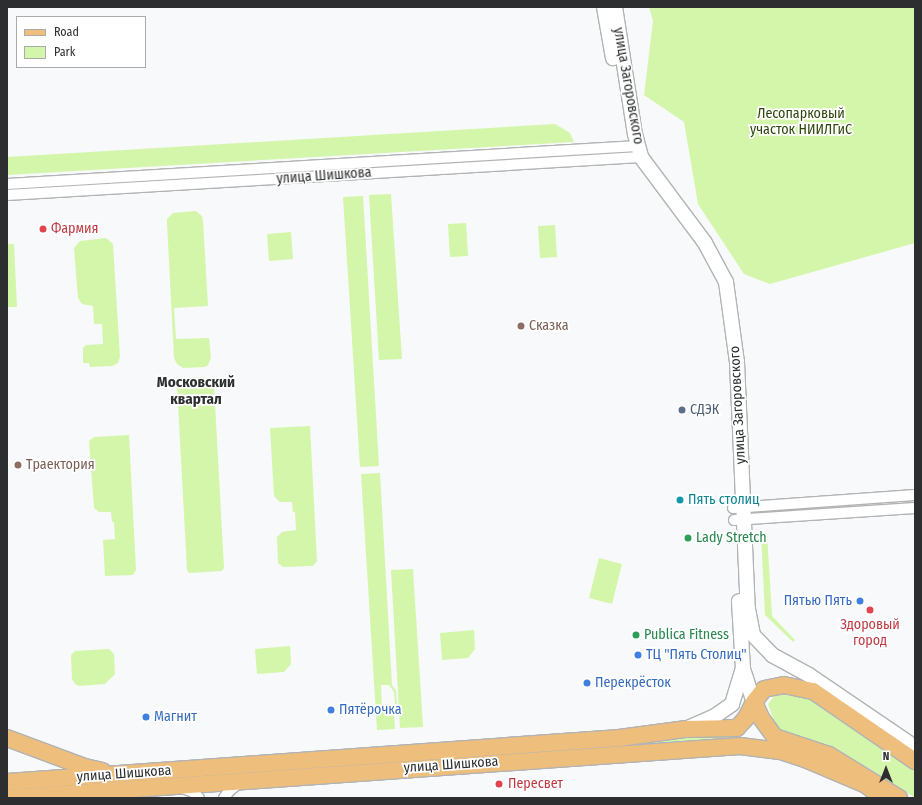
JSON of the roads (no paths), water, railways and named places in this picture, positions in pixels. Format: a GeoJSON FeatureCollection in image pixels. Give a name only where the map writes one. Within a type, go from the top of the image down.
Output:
{"type":"FeatureCollection","features":[{"type":"Feature","properties":{"kind":"main road","name":"улица Шишкова"},"geometry":{"type":"LineString","coordinates":[[467,756],[686,729],[736,728],[746,718],[754,702],[764,689],[784,685],[813,691],[915,761]]}},
{"type":"Feature","properties":{"kind":"main road"},"geometry":{"type":"LineString","coordinates":[[754,702],[761,718],[776,737]]}},
{"type":"Feature","properties":{"kind":"main road"},"geometry":{"type":"LineString","coordinates":[[740,746],[756,738],[776,737],[829,755],[899,798]]}},
{"type":"Feature","properties":{"kind":"main road"},"geometry":{"type":"LineString","coordinates":[[7,738],[85,767],[116,774]]}},
{"type":"Feature","properties":{"kind":"main road","name":"улица Шишкова"},"geometry":{"type":"LineString","coordinates":[[7,782],[116,774],[401,761],[467,756],[740,746],[780,751],[807,760],[866,785],[884,798]]}},
{"type":"Feature","properties":{"kind":"main road","name":"улица Шишкова"},"geometry":{"type":"LineString","coordinates":[[7,798],[242,780],[401,761]]}},
{"type":"Feature","properties":{"kind":"main road"},"geometry":{"type":"LineString","coordinates":[[84,798],[99,791]]}},
{"type":"Feature","properties":{"kind":"street","name":"улица Загоровского"},"geometry":{"type":"LineString","coordinates":[[604,7],[636,152],[719,282],[731,362],[744,669],[732,704],[715,716],[686,729]]}},
{"type":"Feature","properties":{"kind":"street","name":"улица Загоровского"},"geometry":{"type":"LineString","coordinates":[[615,7],[636,152]]}},
{"type":"Feature","properties":{"kind":"street","name":"улица Шишкова"},"geometry":{"type":"LineString","coordinates":[[7,184],[636,152]]}},
{"type":"Feature","properties":{"kind":"street","name":"улица Шишкова"},"geometry":{"type":"LineString","coordinates":[[7,195],[636,152]]}},
{"type":"Feature","properties":{"kind":"street"},"geometry":{"type":"LineString","coordinates":[[738,514],[915,495]]}},
{"type":"Feature","properties":{"kind":"street"},"geometry":{"type":"LineString","coordinates":[[738,514],[915,508]]}},
{"type":"Feature","properties":{"kind":"street","name":"улица Загоровского"},"geometry":{"type":"LineString","coordinates":[[738,514],[748,609],[753,635],[772,655],[809,675],[915,747]]}},
{"type":"Feature","properties":{"kind":"street"},"geometry":{"type":"LineString","coordinates":[[744,669],[754,702]]}},
{"type":"Feature","properties":{"kind":"street"},"geometry":{"type":"LineString","coordinates":[[224,798],[229,791],[242,780]]}},
{"type":"Feature","properties":{"kind":"street"},"geometry":{"type":"LineString","coordinates":[[176,785],[193,792],[199,798]]}},
{"type":"Feature","properties":{"kind":"place","name":"Фармия"},"geometry":{"type":"Point","coordinates":[43,229]}},
{"type":"Feature","properties":{"kind":"place","name":"Сказка"},"geometry":{"type":"Point","coordinates":[521,326]}},
{"type":"Feature","properties":{"kind":"place","name":"СДЭК"},"geometry":{"type":"Point","coordinates":[682,410]}},
{"type":"Feature","properties":{"kind":"place","name":"Траектория"},"geometry":{"type":"Point","coordinates":[18,465]}},
{"type":"Feature","properties":{"kind":"place","name":"Пять столиц"},"geometry":{"type":"Point","coordinates":[680,500]}},
{"type":"Feature","properties":{"kind":"place","name":"Lady Stretch"},"geometry":{"type":"Point","coordinates":[688,538]}},
{"type":"Feature","properties":{"kind":"place","name":"Пятью Пять"},"geometry":{"type":"Point","coordinates":[860,601]}},
{"type":"Feature","properties":{"kind":"place","name":"Здоровый город"},"geometry":{"type":"Point","coordinates":[870,610]}},
{"type":"Feature","properties":{"kind":"place","name":"Publica Fitness"},"geometry":{"type":"Point","coordinates":[636,635]}},
{"type":"Feature","properties":{"kind":"place","name":"ТЦ \"Пять Столиц\""},"geometry":{"type":"Point","coordinates":[638,655]}},
{"type":"Feature","properties":{"kind":"place","name":"Перекрёсток"},"geometry":{"type":"Point","coordinates":[587,683]}},
{"type":"Feature","properties":{"kind":"place","name":"Пятёрочка"},"geometry":{"type":"Point","coordinates":[331,710]}},
{"type":"Feature","properties":{"kind":"place","name":"Магнит"},"geometry":{"type":"Point","coordinates":[146,717]}},
{"type":"Feature","properties":{"kind":"place","name":"Пересвет"},"geometry":{"type":"Point","coordinates":[499,784]}},
{"type":"Feature","properties":{"kind":"district","name":"Московский квартал"},"geometry":{"type":"Point","coordinates":[196,390]}},
{"type":"Feature","properties":{"kind":"park label","name":"Лесопарковый участок НИИЛГиС"},"geometry":{"type":"Point","coordinates":[801,122]}}]}
